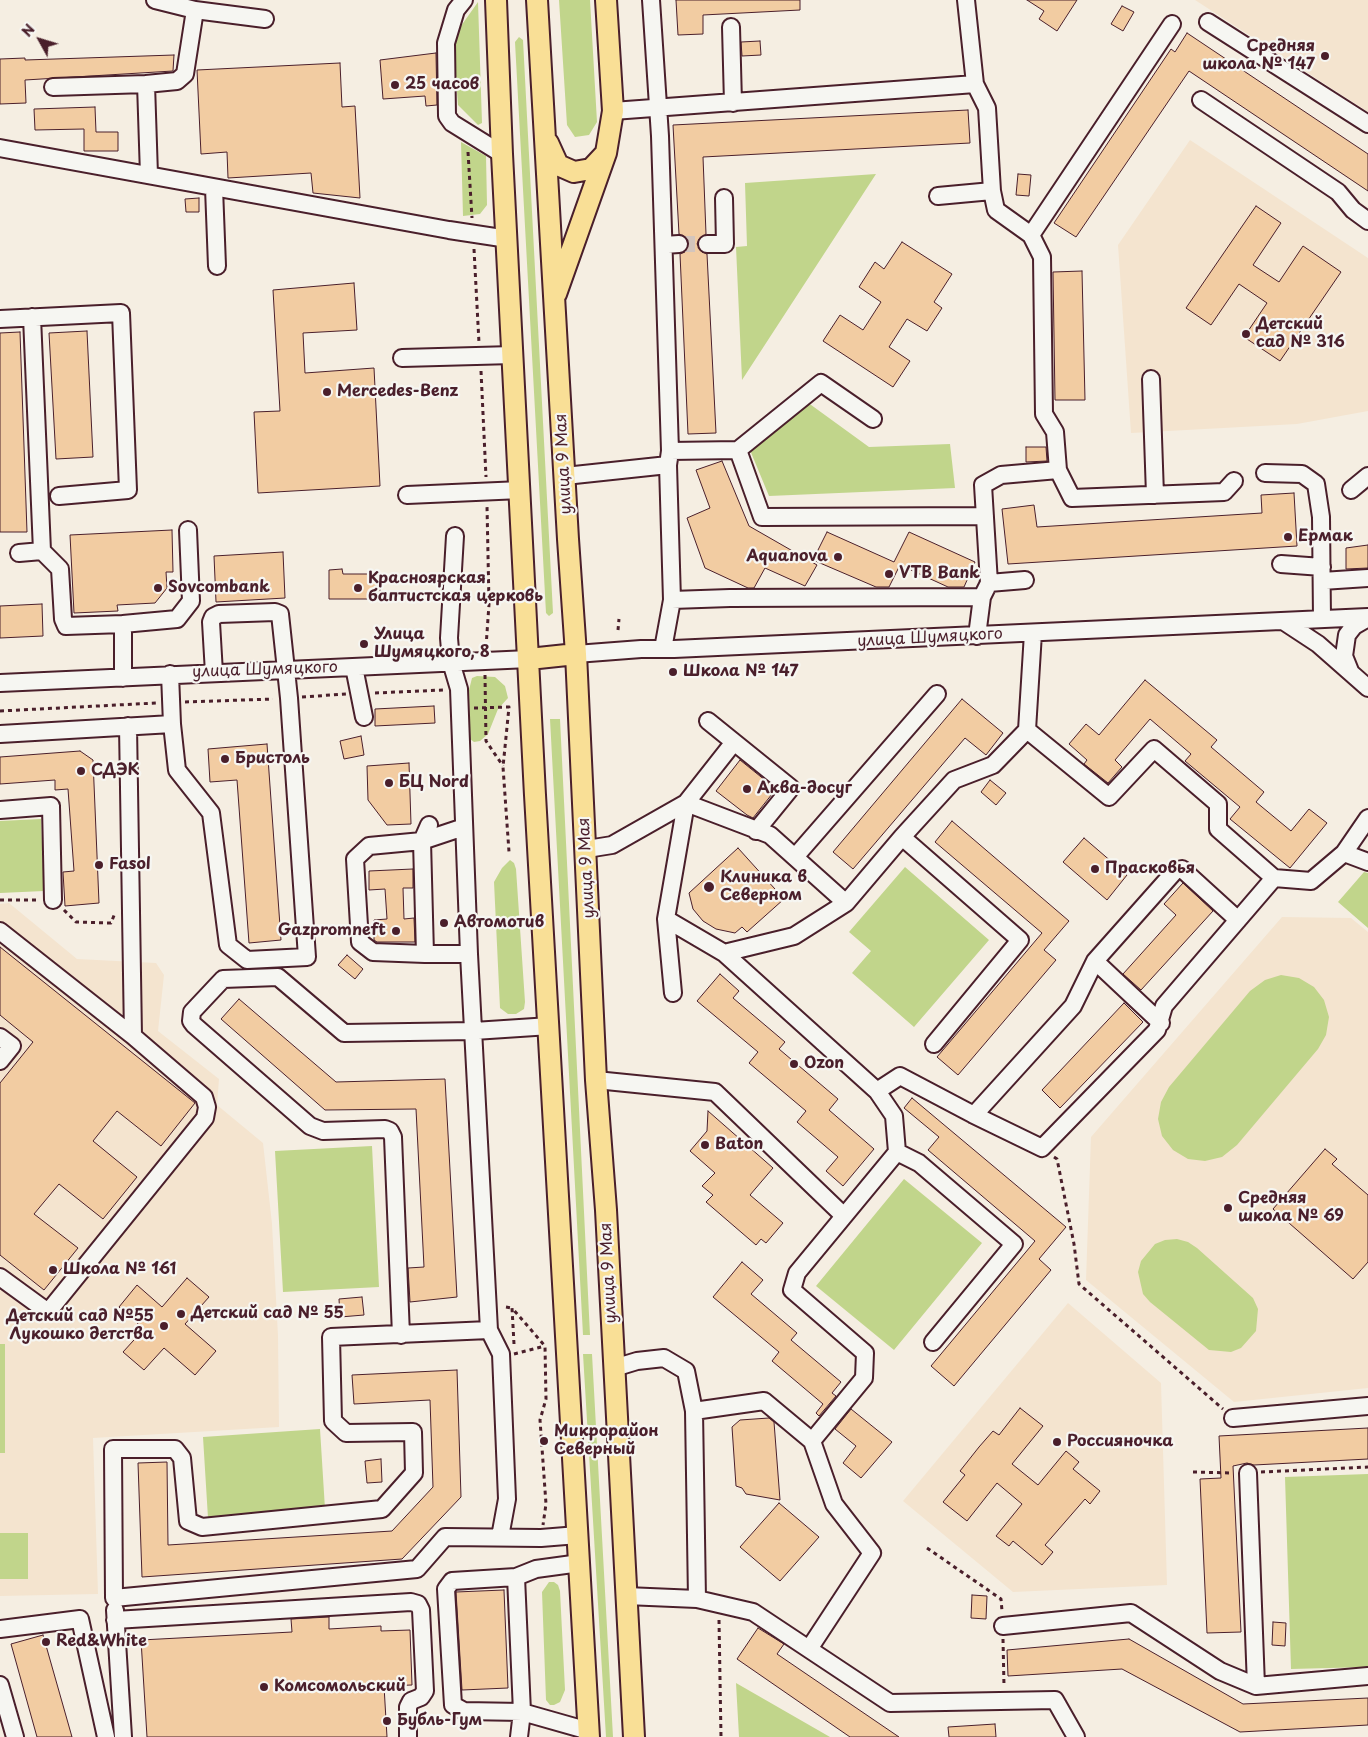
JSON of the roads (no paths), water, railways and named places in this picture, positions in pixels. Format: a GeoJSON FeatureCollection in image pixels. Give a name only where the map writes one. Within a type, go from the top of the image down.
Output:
{"type":"FeatureCollection","features":[{"type":"Feature","properties":{"kind":"main road"},"geometry":{"type":"LineString","coordinates":[[496,0],[502,154],[529,659],[589,1734]]}},
{"type":"Feature","properties":{"kind":"main road","name":"улица 9 Мая"},"geometry":{"type":"LineString","coordinates":[[537,0],[543,134],[587,849],[596,1080],[634,1737]]}},
{"type":"Feature","properties":{"kind":"main road"},"geometry":{"type":"LineString","coordinates":[[554,301],[606,153],[613,110],[606,0]]}},
{"type":"Feature","properties":{"kind":"main road"},"geometry":{"type":"LineString","coordinates":[[543,134],[558,165],[574,172],[591,169],[606,153]]}},
{"type":"Feature","properties":{"kind":"main road"},"geometry":{"type":"LineString","coordinates":[[529,659],[576,654]]}},
{"type":"Feature","properties":{"kind":"street"},"geometry":{"type":"LineString","coordinates":[[155,0],[195,10],[266,19]]}},
{"type":"Feature","properties":{"kind":"street"},"geometry":{"type":"LineString","coordinates":[[464,0],[456,10],[446,43],[447,116],[452,123],[502,154]]}},
{"type":"Feature","properties":{"kind":"street"},"geometry":{"type":"LineString","coordinates":[[652,0],[658,106],[672,245],[669,458],[672,600],[664,650]]}},
{"type":"Feature","properties":{"kind":"street"},"geometry":{"type":"LineString","coordinates":[[966,0],[975,84],[987,108],[992,191],[996,210],[1031,235],[1042,257],[1044,414],[1055,432],[1058,470],[1072,498],[1224,492],[1234,481]]}},
{"type":"Feature","properties":{"kind":"street"},"geometry":{"type":"LineString","coordinates":[[53,87],[146,84],[176,81],[185,74],[195,10]]}},
{"type":"Feature","properties":{"kind":"street"},"geometry":{"type":"LineString","coordinates":[[1208,22],[1368,124]]}},
{"type":"Feature","properties":{"kind":"street"},"geometry":{"type":"LineString","coordinates":[[1031,235],[1172,24]]}},
{"type":"Feature","properties":{"kind":"street"},"geometry":{"type":"LineString","coordinates":[[731,26],[733,103]]}},
{"type":"Feature","properties":{"kind":"street"},"geometry":{"type":"LineString","coordinates":[[146,84],[149,176]]}},
{"type":"Feature","properties":{"kind":"street"},"geometry":{"type":"LineString","coordinates":[[613,110],[733,103],[975,84]]}},
{"type":"Feature","properties":{"kind":"street"},"geometry":{"type":"LineString","coordinates":[[1201,100],[1338,192],[1353,210],[1368,221]]}},
{"type":"Feature","properties":{"kind":"street"},"geometry":{"type":"LineString","coordinates":[[0,148],[214,188],[508,239]]}},
{"type":"Feature","properties":{"kind":"street"},"geometry":{"type":"LineString","coordinates":[[214,188],[218,266]]}},
{"type":"Feature","properties":{"kind":"street"},"geometry":{"type":"LineString","coordinates":[[938,196],[992,191]]}},
{"type":"Feature","properties":{"kind":"street"},"geometry":{"type":"LineString","coordinates":[[707,244],[725,244],[724,198]]}},
{"type":"Feature","properties":{"kind":"street"},"geometry":{"type":"LineString","coordinates":[[0,319],[121,313],[128,490],[59,496]]}},
{"type":"Feature","properties":{"kind":"street"},"geometry":{"type":"LineString","coordinates":[[32,317],[42,551],[60,569],[63,618],[66,626],[123,624],[177,619],[191,601],[188,530]]}},
{"type":"Feature","properties":{"kind":"street"},"geometry":{"type":"LineString","coordinates":[[402,358],[513,355]]}},
{"type":"Feature","properties":{"kind":"street"},"geometry":{"type":"LineString","coordinates":[[1151,379],[1155,495]]}},
{"type":"Feature","properties":{"kind":"street"},"geometry":{"type":"LineString","coordinates":[[565,476],[669,458],[738,450],[821,383],[873,419]]}},
{"type":"Feature","properties":{"kind":"street"},"geometry":{"type":"LineString","coordinates":[[738,450],[762,517],[985,516]]}},
{"type":"Feature","properties":{"kind":"street"},"geometry":{"type":"LineString","coordinates":[[977,636],[986,590],[983,485],[1000,475],[1058,470]]}},
{"type":"Feature","properties":{"kind":"street"},"geometry":{"type":"LineString","coordinates":[[1265,473],[1302,474],[1316,484],[1321,517],[1322,619]]}},
{"type":"Feature","properties":{"kind":"street"},"geometry":{"type":"LineString","coordinates":[[1351,490],[1368,476]]}},
{"type":"Feature","properties":{"kind":"street"},"geometry":{"type":"LineString","coordinates":[[407,495],[486,490],[520,490]]}},
{"type":"Feature","properties":{"kind":"street"},"geometry":{"type":"LineString","coordinates":[[455,536],[449,638],[451,662],[459,689],[458,708],[469,954],[489,1330],[510,1357],[507,1499],[500,1537]]}},
{"type":"Feature","properties":{"kind":"street"},"geometry":{"type":"LineString","coordinates":[[19,553],[42,551]]}},
{"type":"Feature","properties":{"kind":"street"},"geometry":{"type":"LineString","coordinates":[[1281,564],[1322,574],[1368,578]]}},
{"type":"Feature","properties":{"kind":"street"},"geometry":{"type":"LineString","coordinates":[[672,600],[986,590],[1024,580]]}},
{"type":"Feature","properties":{"kind":"street"},"geometry":{"type":"LineString","coordinates":[[170,674],[172,724],[177,770],[211,813],[228,944],[247,960],[306,957],[289,698],[280,614],[276,612],[219,614],[213,616],[211,622],[214,673]]}},
{"type":"Feature","properties":{"kind":"street"},"geometry":{"type":"LineString","coordinates":[[1368,618],[1354,626],[1344,645],[1344,656],[1352,674],[1368,683]]}},
{"type":"Feature","properties":{"kind":"street","name":"улица Шумяцкого"},"geometry":{"type":"LineString","coordinates":[[576,654],[1368,618]]}},
{"type":"Feature","properties":{"kind":"street"},"geometry":{"type":"LineString","coordinates":[[1283,621],[1318,644],[1368,688]]}},
{"type":"Feature","properties":{"kind":"street"},"geometry":{"type":"LineString","coordinates":[[123,624],[123,678]]}},
{"type":"Feature","properties":{"kind":"street"},"geometry":{"type":"LineString","coordinates":[[724,953],[794,936],[846,903],[954,780],[993,765],[1027,730],[1033,633]]}},
{"type":"Feature","properties":{"kind":"street","name":"улица Шумяцкого"},"geometry":{"type":"LineString","coordinates":[[0,683],[529,659]]}},
{"type":"Feature","properties":{"kind":"street"},"geometry":{"type":"LineString","coordinates":[[354,667],[364,717]]}},
{"type":"Feature","properties":{"kind":"street"},"geometry":{"type":"LineString","coordinates":[[795,857],[937,694]]}},
{"type":"Feature","properties":{"kind":"street"},"geometry":{"type":"LineString","coordinates":[[708,721],[791,788],[756,831]]}},
{"type":"Feature","properties":{"kind":"street"},"geometry":{"type":"LineString","coordinates":[[0,734],[172,724]]}},
{"type":"Feature","properties":{"kind":"street"},"geometry":{"type":"LineString","coordinates":[[128,726],[133,1036]]}},
{"type":"Feature","properties":{"kind":"street"},"geometry":{"type":"LineString","coordinates":[[1027,730],[1109,798],[1154,748],[1218,804],[1218,829],[1274,878],[1311,881],[1344,853],[1368,818]]}},
{"type":"Feature","properties":{"kind":"street"},"geometry":{"type":"LineString","coordinates":[[587,849],[612,845],[686,803],[734,742]]}},
{"type":"Feature","properties":{"kind":"street"},"geometry":{"type":"LineString","coordinates":[[686,803],[770,835],[846,903]]}},
{"type":"Feature","properties":{"kind":"street"},"geometry":{"type":"LineString","coordinates":[[673,993],[666,919],[686,803]]}},
{"type":"Feature","properties":{"kind":"street"},"geometry":{"type":"LineString","coordinates":[[0,810],[51,806],[53,900]]}},
{"type":"Feature","properties":{"kind":"street"},"geometry":{"type":"LineString","coordinates":[[425,954],[422,841],[429,825]]}},
{"type":"Feature","properties":{"kind":"street"},"geometry":{"type":"LineString","coordinates":[[464,827],[422,841],[369,846],[355,859],[360,942],[373,952],[469,954]]}},
{"type":"Feature","properties":{"kind":"street"},"geometry":{"type":"LineString","coordinates":[[902,838],[1020,940],[934,1044]]}},
{"type":"Feature","properties":{"kind":"street"},"geometry":{"type":"LineString","coordinates":[[1344,853],[1368,862]]}},
{"type":"Feature","properties":{"kind":"street"},"geometry":{"type":"LineString","coordinates":[[974,1115],[1073,1006],[1096,961],[1175,871],[1182,869],[1238,920]]}},
{"type":"Feature","properties":{"kind":"street"},"geometry":{"type":"LineString","coordinates":[[878,1091],[900,1076],[1042,1148],[1157,1030],[1161,1022],[1164,1006],[1274,878]]}},
{"type":"Feature","properties":{"kind":"street"},"geometry":{"type":"LineString","coordinates":[[666,919],[724,953],[878,1091],[894,1116],[897,1152],[797,1273],[792,1290],[865,1353],[864,1378],[812,1441]]}},
{"type":"Feature","properties":{"kind":"street"},"geometry":{"type":"LineString","coordinates":[[0,931],[133,1036],[204,1097],[207,1107],[205,1118],[48,1312],[1,1278]]}},
{"type":"Feature","properties":{"kind":"street"},"geometry":{"type":"LineString","coordinates":[[1096,961],[1161,1022]]}},
{"type":"Feature","properties":{"kind":"street"},"geometry":{"type":"LineString","coordinates":[[401,1335],[393,1137],[390,1131],[385,1128],[323,1131],[310,1126],[194,1026],[190,1016],[223,979],[278,977],[344,1033],[474,1031],[550,1026]]}},
{"type":"Feature","properties":{"kind":"street"},"geometry":{"type":"LineString","coordinates":[[0,1037],[12,1046],[0,1061]]}},
{"type":"Feature","properties":{"kind":"street"},"geometry":{"type":"LineString","coordinates":[[596,1080],[715,1092],[844,1216]]}},
{"type":"Feature","properties":{"kind":"street"},"geometry":{"type":"LineString","coordinates":[[897,1152],[919,1163],[1014,1244],[933,1342]]}},
{"type":"Feature","properties":{"kind":"street"},"geometry":{"type":"LineString","coordinates":[[123,1737],[114,1598],[113,1449],[175,1449],[182,1458],[188,1521],[202,1527],[382,1509],[414,1473],[413,1432],[346,1433],[333,1421],[331,1337],[489,1330]]}},
{"type":"Feature","properties":{"kind":"street"},"geometry":{"type":"LineString","coordinates":[[614,1368],[637,1360],[664,1358],[686,1371],[694,1411],[697,1599]]}},
{"type":"Feature","properties":{"kind":"street"},"geometry":{"type":"LineString","coordinates":[[694,1411],[764,1401],[812,1441],[834,1504],[872,1553],[809,1649]]}},
{"type":"Feature","properties":{"kind":"street"},"geometry":{"type":"LineString","coordinates":[[1233,1418],[1368,1406]]}},
{"type":"Feature","properties":{"kind":"street"},"geometry":{"type":"LineString","coordinates":[[1248,1473],[1256,1686]]}},
{"type":"Feature","properties":{"kind":"street"},"geometry":{"type":"LineString","coordinates":[[114,1598],[417,1569],[445,1538],[578,1535]]}},
{"type":"Feature","properties":{"kind":"street"},"geometry":{"type":"LineString","coordinates":[[580,1564],[536,1569],[516,1577],[452,1581],[446,1590],[453,1705],[464,1710],[522,1712],[589,1734]]}},
{"type":"Feature","properties":{"kind":"street"},"geometry":{"type":"LineString","coordinates":[[516,1577],[522,1712],[519,1737]]}},
{"type":"Feature","properties":{"kind":"street"},"geometry":{"type":"LineString","coordinates":[[626,1596],[697,1599],[753,1612],[890,1703],[1055,1700],[1076,1737]]}},
{"type":"Feature","properties":{"kind":"street"},"geometry":{"type":"LineString","coordinates":[[115,1620],[411,1602],[418,1604],[421,1610],[424,1691],[421,1697],[411,1701],[408,1707],[408,1737]]}},
{"type":"Feature","properties":{"kind":"street"},"geometry":{"type":"LineString","coordinates":[[1002,1626],[1131,1613],[1220,1671],[1256,1686],[1368,1676]]}},
{"type":"Feature","properties":{"kind":"street"},"geometry":{"type":"LineString","coordinates":[[0,1629],[75,1618],[80,1619],[106,1737]]}},
{"type":"Feature","properties":{"kind":"street"},"geometry":{"type":"LineString","coordinates":[[0,1685],[15,1737]]}},
{"type":"Feature","properties":{"kind":"tunnel"},"geometry":{"type":"LineString","coordinates":[[679,244],[707,244]]}},
{"type":"Feature","properties":{"kind":"place","name":"Средняя школа № 147"},"geometry":{"type":"Point","coordinates":[1325,56]}},
{"type":"Feature","properties":{"kind":"place","name":"25 часов"},"geometry":{"type":"Point","coordinates":[395,85]}},
{"type":"Feature","properties":{"kind":"place","name":"Детский сад № 316"},"geometry":{"type":"Point","coordinates":[1246,334]}},
{"type":"Feature","properties":{"kind":"place","name":"Mercedes-Benz"},"geometry":{"type":"Point","coordinates":[327,392]}},
{"type":"Feature","properties":{"kind":"place","name":"Ермак"},"geometry":{"type":"Point","coordinates":[1288,537]}},
{"type":"Feature","properties":{"kind":"place","name":"Aquanova"},"geometry":{"type":"Point","coordinates":[838,557]}},
{"type":"Feature","properties":{"kind":"place","name":"VTB Bank"},"geometry":{"type":"Point","coordinates":[889,574]}},
{"type":"Feature","properties":{"kind":"place","name":"Sovcombank"},"geometry":{"type":"Point","coordinates":[158,588]}},
{"type":"Feature","properties":{"kind":"place","name":"Красноярская баптистская церковь"},"geometry":{"type":"Point","coordinates":[358,588]}},
{"type":"Feature","properties":{"kind":"place","name":"Улица Шумяцкого, 8"},"geometry":{"type":"Point","coordinates":[364,644]}},
{"type":"Feature","properties":{"kind":"place","name":"Школа № 147"},"geometry":{"type":"Point","coordinates":[673,672]}},
{"type":"Feature","properties":{"kind":"place","name":"Бристоль"},"geometry":{"type":"Point","coordinates":[225,759]}},
{"type":"Feature","properties":{"kind":"place","name":"СДЭК"},"geometry":{"type":"Point","coordinates":[81,771]}},
{"type":"Feature","properties":{"kind":"place","name":"БЦ Nord"},"geometry":{"type":"Point","coordinates":[389,783]}},
{"type":"Feature","properties":{"kind":"place","name":"Аква-досуг"},"geometry":{"type":"Point","coordinates":[747,789]}},
{"type":"Feature","properties":{"kind":"place","name":"Fasol"},"geometry":{"type":"Point","coordinates":[99,865]}},
{"type":"Feature","properties":{"kind":"place","name":"Прасковья"},"geometry":{"type":"Point","coordinates":[1095,869]}},
{"type":"Feature","properties":{"kind":"place","name":"Клиника в Северном"},"geometry":{"type":"Point","coordinates":[709,887]}},
{"type":"Feature","properties":{"kind":"place","name":"Автомотив"},"geometry":{"type":"Point","coordinates":[444,923]}},
{"type":"Feature","properties":{"kind":"place","name":"Gazpromneft"},"geometry":{"type":"Point","coordinates":[396,931]}},
{"type":"Feature","properties":{"kind":"place","name":"Ozon"},"geometry":{"type":"Point","coordinates":[794,1064]}},
{"type":"Feature","properties":{"kind":"place","name":"Baton"},"geometry":{"type":"Point","coordinates":[705,1145]}},
{"type":"Feature","properties":{"kind":"place","name":"Средняя школа № 69"},"geometry":{"type":"Point","coordinates":[1228,1208]}},
{"type":"Feature","properties":{"kind":"place","name":"Школа № 161"},"geometry":{"type":"Point","coordinates":[53,1270]}},
{"type":"Feature","properties":{"kind":"place","name":"Детский сад № 55"},"geometry":{"type":"Point","coordinates":[181,1314]}},
{"type":"Feature","properties":{"kind":"place","name":"Детский сад №55 Лукошко детства"},"geometry":{"type":"Point","coordinates":[164,1326]}},
{"type":"Feature","properties":{"kind":"place","name":"Микрорайон Северный"},"geometry":{"type":"Point","coordinates":[544,1441]}},
{"type":"Feature","properties":{"kind":"place","name":"Россияночка"},"geometry":{"type":"Point","coordinates":[1057,1442]}},
{"type":"Feature","properties":{"kind":"place","name":"Red&White"},"geometry":{"type":"Point","coordinates":[46,1642]}},
{"type":"Feature","properties":{"kind":"place","name":"Комсомольский"},"geometry":{"type":"Point","coordinates":[264,1687]}},
{"type":"Feature","properties":{"kind":"place","name":"Бубль-Гум"},"geometry":{"type":"Point","coordinates":[387,1721]}}]}
